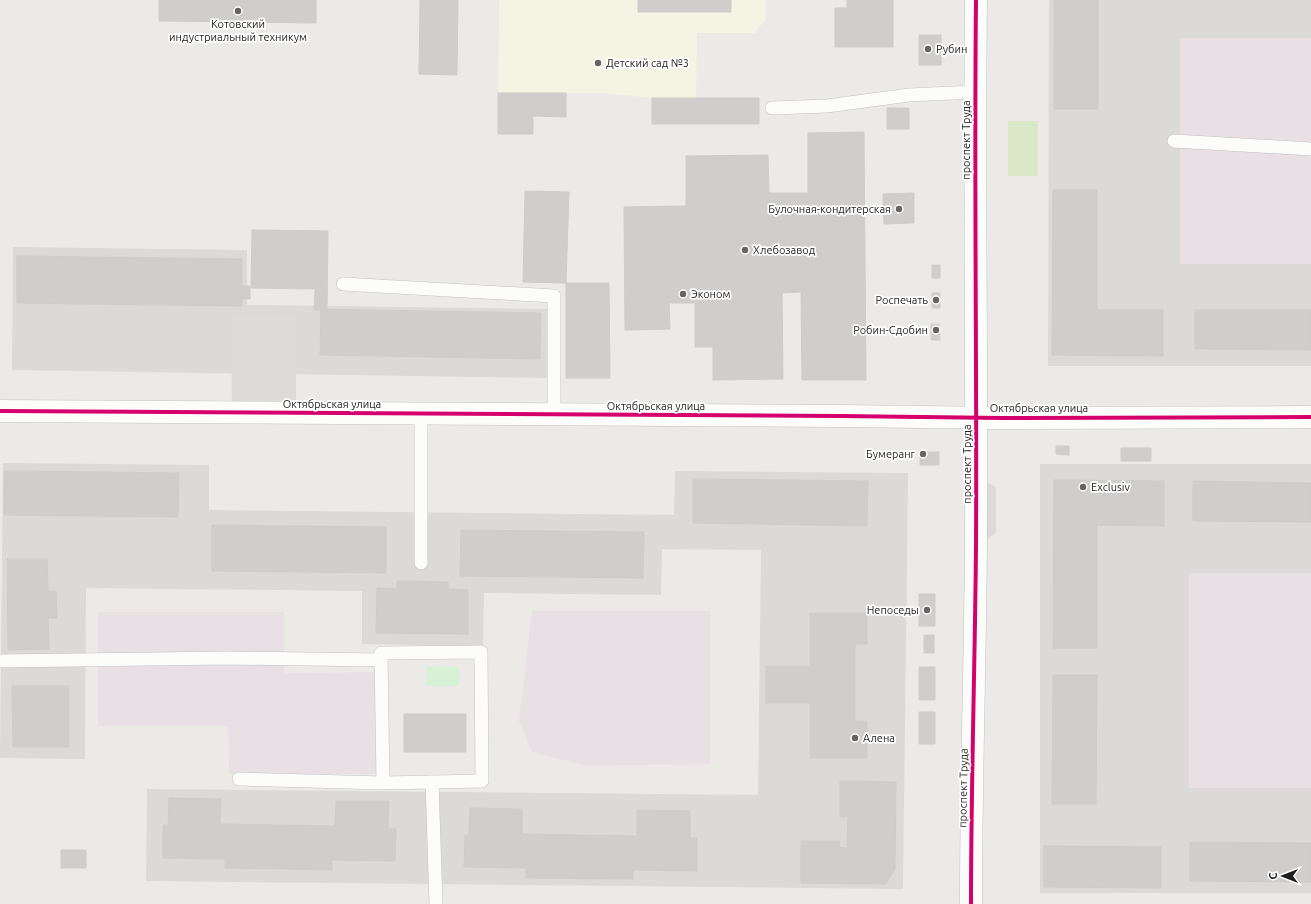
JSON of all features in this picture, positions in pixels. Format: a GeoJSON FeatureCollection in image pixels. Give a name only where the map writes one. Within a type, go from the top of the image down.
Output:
{"type":"FeatureCollection","features":[{"type":"Feature","properties":{"kind":"street","name":"проспект Труда"},"geometry":{"type":"LineString","coordinates":[[971,904],[976,546],[976,0]]}},
{"type":"Feature","properties":{"kind":"street","name":"Октябрьская улица"},"geometry":{"type":"LineString","coordinates":[[0,411],[976,417],[1311,417]]}},
{"type":"Feature","properties":{"kind":"lane"},"geometry":{"type":"LineString","coordinates":[[772,108],[828,106],[909,95],[975,92]]}},
{"type":"Feature","properties":{"kind":"lane"},"geometry":{"type":"LineString","coordinates":[[1174,141],[1311,149]]}},
{"type":"Feature","properties":{"kind":"lane"},"geometry":{"type":"LineString","coordinates":[[343,284],[554,296],[554,414]]}},
{"type":"Feature","properties":{"kind":"lane"},"geometry":{"type":"LineString","coordinates":[[421,414],[421,563]]}},
{"type":"Feature","properties":{"kind":"lane"},"geometry":{"type":"LineString","coordinates":[[239,779],[383,782],[482,781],[481,652],[381,653],[383,782]]}},
{"type":"Feature","properties":{"kind":"lane"},"geometry":{"type":"LineString","coordinates":[[0,661],[227,658],[381,660]]}},
{"type":"Feature","properties":{"kind":"lane"},"geometry":{"type":"LineString","coordinates":[[432,782],[436,904]]}},
{"type":"Feature","properties":{"kind":"shaded area","name":"Детский сад №3"},"geometry":{"type":"Polygon","coordinates":[[[499,0],[766,0],[766,19],[754,33],[697,33],[696,98],[652,98],[605,93],[498,93],[499,0]]]}},
{"type":"Feature","properties":{"kind":"shaded area"},"geometry":{"type":"Polygon","coordinates":[[[1049,0],[1311,0],[1311,38],[1180,38],[1180,264],[1311,264],[1311,366],[1048,366],[1049,0]]]}},
{"type":"Feature","properties":{"kind":"shaded area"},"geometry":{"type":"Polygon","coordinates":[[[1180,38],[1311,38],[1311,264],[1180,264],[1180,38]]]}},
{"type":"Feature","properties":{"kind":"shaded area"},"geometry":{"type":"Polygon","coordinates":[[[13,247],[247,250],[247,305],[551,309],[550,378],[12,370],[13,247]]]}},
{"type":"Feature","properties":{"kind":"shaded area"},"geometry":{"type":"Polygon","coordinates":[[[231,315],[296,315],[296,413],[232,413],[231,315]]]}},
{"type":"Feature","properties":{"kind":"shaded area"},"geometry":{"type":"Polygon","coordinates":[[[3,463],[209,465],[209,510],[674,515],[675,471],[908,473],[903,889],[146,881],[147,789],[758,795],[761,550],[662,549],[661,595],[484,593],[483,646],[362,644],[362,591],[86,588],[85,759],[0,758],[3,463]]]}},
{"type":"Feature","properties":{"kind":"shaded area"},"geometry":{"type":"Polygon","coordinates":[[[1040,464],[1311,464],[1311,573],[1189,573],[1189,788],[1311,788],[1311,893],[1040,893],[1040,464]]]}},
{"type":"Feature","properties":{"kind":"shaded area"},"geometry":{"type":"Polygon","coordinates":[[[976,477],[996,487],[996,533],[976,546],[976,477]]]}},
{"type":"Feature","properties":{"kind":"shaded area"},"geometry":{"type":"Polygon","coordinates":[[[1189,573],[1311,573],[1311,788],[1189,788],[1189,573]]]}},
{"type":"Feature","properties":{"kind":"shaded area"},"geometry":{"type":"Polygon","coordinates":[[[532,611],[710,611],[710,764],[588,766],[532,752],[519,721],[532,611]]]}},
{"type":"Feature","properties":{"kind":"shaded area"},"geometry":{"type":"Polygon","coordinates":[[[98,612],[284,612],[284,673],[376,672],[376,774],[229,774],[228,726],[98,726],[98,612]]]}},
{"type":"Feature","properties":{"kind":"green space"},"geometry":{"type":"Polygon","coordinates":[[[1008,121],[1038,121],[1038,176],[1008,176],[1008,121]]]}},
{"type":"Feature","properties":{"kind":"green space"},"geometry":{"type":"Polygon","coordinates":[[[427,666],[459,667],[459,686],[426,686],[427,666]]]}},
{"type":"Feature","properties":{"kind":"building","name":"Котовский индустриальный техникум"},"geometry":{"type":"Polygon","coordinates":[[[159,0],[316,0],[316,23],[159,21],[159,0]]]}},
{"type":"Feature","properties":{"kind":"building"},"geometry":{"type":"Polygon","coordinates":[[[420,0],[458,0],[457,75],[419,74],[420,0]]]}},
{"type":"Feature","properties":{"kind":"building"},"geometry":{"type":"Polygon","coordinates":[[[638,0],[731,0],[731,12],[638,12],[638,0]]]}},
{"type":"Feature","properties":{"kind":"building"},"geometry":{"type":"Polygon","coordinates":[[[847,0],[893,0],[893,47],[835,47],[835,8],[847,8],[847,0]]]}},
{"type":"Feature","properties":{"kind":"building"},"geometry":{"type":"Polygon","coordinates":[[[1054,0],[1098,0],[1098,109],[1054,109],[1054,0]]]}},
{"type":"Feature","properties":{"kind":"building"},"geometry":{"type":"Polygon","coordinates":[[[919,35],[941,35],[941,65],[919,65],[919,35]]]}},
{"type":"Feature","properties":{"kind":"building"},"geometry":{"type":"Polygon","coordinates":[[[498,93],[566,93],[566,117],[533,116],[533,134],[498,134],[498,93]]]}},
{"type":"Feature","properties":{"kind":"building"},"geometry":{"type":"Polygon","coordinates":[[[652,98],[759,98],[759,124],[652,124],[652,98]]]}},
{"type":"Feature","properties":{"kind":"building"},"geometry":{"type":"Polygon","coordinates":[[[887,108],[909,108],[909,129],[887,129],[887,108]]]}},
{"type":"Feature","properties":{"kind":"building","name":"Хлебозавод"},"geometry":{"type":"Polygon","coordinates":[[[864,132],[866,380],[802,380],[801,292],[782,293],[783,379],[713,380],[713,347],[695,347],[695,303],[669,303],[670,329],[625,330],[624,207],[686,206],[686,156],[768,155],[769,193],[808,193],[808,133],[864,132]]]}},
{"type":"Feature","properties":{"kind":"building"},"geometry":{"type":"Polygon","coordinates":[[[1053,190],[1097,190],[1097,310],[1163,310],[1163,356],[1052,355],[1053,190]]]}},
{"type":"Feature","properties":{"kind":"building"},"geometry":{"type":"Polygon","coordinates":[[[525,191],[569,192],[566,283],[523,282],[525,191]]]}},
{"type":"Feature","properties":{"kind":"building","name":"Булочная-кондитерская"},"geometry":{"type":"Polygon","coordinates":[[[914,193],[914,223],[884,224],[883,194],[914,193]]]}},
{"type":"Feature","properties":{"kind":"building"},"geometry":{"type":"Polygon","coordinates":[[[252,230],[328,231],[327,310],[314,310],[315,289],[251,288],[252,230]]]}},
{"type":"Feature","properties":{"kind":"building"},"geometry":{"type":"Polygon","coordinates":[[[17,256],[242,259],[242,286],[250,286],[250,299],[242,299],[242,306],[17,303],[17,256]]]}},
{"type":"Feature","properties":{"kind":"building"},"geometry":{"type":"Polygon","coordinates":[[[932,265],[940,265],[940,278],[932,278],[932,265]]]}},
{"type":"Feature","properties":{"kind":"building"},"geometry":{"type":"Polygon","coordinates":[[[566,283],[609,283],[610,378],[566,378],[566,283]]]}},
{"type":"Feature","properties":{"kind":"building","name":"Роспечать"},"geometry":{"type":"Polygon","coordinates":[[[932,293],[940,293],[940,308],[932,308],[932,293]]]}},
{"type":"Feature","properties":{"kind":"building"},"geometry":{"type":"Polygon","coordinates":[[[321,309],[541,313],[540,359],[320,355],[321,309]]]}},
{"type":"Feature","properties":{"kind":"building"},"geometry":{"type":"Polygon","coordinates":[[[1195,310],[1311,310],[1311,350],[1195,349],[1195,310]]]}},
{"type":"Feature","properties":{"kind":"building"},"geometry":{"type":"Polygon","coordinates":[[[931,324],[939,324],[940,340],[931,340],[931,324]]]}},
{"type":"Feature","properties":{"kind":"building"},"geometry":{"type":"Polygon","coordinates":[[[1056,446],[1069,446],[1069,455],[1056,454],[1056,446]]]}},
{"type":"Feature","properties":{"kind":"building"},"geometry":{"type":"Polygon","coordinates":[[[1121,448],[1151,448],[1151,461],[1121,461],[1121,448]]]}},
{"type":"Feature","properties":{"kind":"building"},"geometry":{"type":"Polygon","coordinates":[[[920,452],[939,452],[939,465],[920,465],[920,452]]]}},
{"type":"Feature","properties":{"kind":"building"},"geometry":{"type":"Polygon","coordinates":[[[4,471],[179,473],[178,517],[4,515],[4,471]]]}},
{"type":"Feature","properties":{"kind":"building"},"geometry":{"type":"Polygon","coordinates":[[[693,479],[868,481],[867,526],[693,523],[693,479]]]}},
{"type":"Feature","properties":{"kind":"building"},"geometry":{"type":"Polygon","coordinates":[[[1054,480],[1164,481],[1164,526],[1097,525],[1097,648],[1053,648],[1054,480]]]}},
{"type":"Feature","properties":{"kind":"building"},"geometry":{"type":"Polygon","coordinates":[[[1193,481],[1311,483],[1311,522],[1193,521],[1193,481]]]}},
{"type":"Feature","properties":{"kind":"building"},"geometry":{"type":"Polygon","coordinates":[[[212,525],[386,527],[386,573],[212,571],[212,525]]]}},
{"type":"Feature","properties":{"kind":"building"},"geometry":{"type":"Polygon","coordinates":[[[461,530],[644,532],[643,578],[460,576],[461,530]]]}},
{"type":"Feature","properties":{"kind":"building"},"geometry":{"type":"Polygon","coordinates":[[[7,559],[47,559],[48,591],[56,591],[57,618],[48,618],[49,649],[8,650],[7,559]]]}},
{"type":"Feature","properties":{"kind":"building"},"geometry":{"type":"Polygon","coordinates":[[[397,581],[448,582],[448,589],[468,590],[468,634],[376,633],[377,588],[397,589],[397,581]]]}},
{"type":"Feature","properties":{"kind":"building","name":"Непоседы"},"geometry":{"type":"Polygon","coordinates":[[[919,594],[935,594],[935,626],[919,626],[919,594]]]}},
{"type":"Feature","properties":{"kind":"building"},"geometry":{"type":"Polygon","coordinates":[[[810,613],[867,613],[867,644],[855,644],[855,721],[867,721],[867,758],[810,758],[810,703],[766,703],[766,666],[810,666],[810,613]]]}},
{"type":"Feature","properties":{"kind":"building"},"geometry":{"type":"Polygon","coordinates":[[[924,635],[934,635],[934,653],[924,653],[924,635]]]}},
{"type":"Feature","properties":{"kind":"building"},"geometry":{"type":"Polygon","coordinates":[[[919,667],[935,667],[935,700],[919,700],[919,667]]]}},
{"type":"Feature","properties":{"kind":"building"},"geometry":{"type":"Polygon","coordinates":[[[1053,675],[1097,675],[1096,804],[1052,804],[1053,675]]]}},
{"type":"Feature","properties":{"kind":"building"},"geometry":{"type":"Polygon","coordinates":[[[12,686],[69,686],[69,747],[13,747],[12,686]]]}},
{"type":"Feature","properties":{"kind":"building"},"geometry":{"type":"Polygon","coordinates":[[[919,712],[935,712],[935,744],[919,744],[919,712]]]}},
{"type":"Feature","properties":{"kind":"building"},"geometry":{"type":"Polygon","coordinates":[[[404,714],[466,714],[466,752],[404,752],[404,714]]]}},
{"type":"Feature","properties":{"kind":"building"},"geometry":{"type":"Polygon","coordinates":[[[840,781],[896,782],[895,869],[886,884],[801,883],[801,841],[840,841],[839,847],[847,848],[848,817],[840,817],[840,781]]]}},
{"type":"Feature","properties":{"kind":"building"},"geometry":{"type":"Polygon","coordinates":[[[169,798],[221,799],[220,824],[335,826],[336,801],[389,801],[388,828],[396,829],[395,861],[332,860],[332,870],[225,868],[225,859],[163,858],[163,825],[168,825],[169,798]]]}},
{"type":"Feature","properties":{"kind":"building"},"geometry":{"type":"Polygon","coordinates":[[[470,808],[522,809],[522,834],[637,836],[637,810],[690,811],[690,838],[697,838],[697,871],[633,870],[633,879],[526,878],[526,868],[464,867],[465,835],[469,835],[470,808]]]}},
{"type":"Feature","properties":{"kind":"building"},"geometry":{"type":"Polygon","coordinates":[[[1190,842],[1311,843],[1311,882],[1190,881],[1190,842]]]}},
{"type":"Feature","properties":{"kind":"building"},"geometry":{"type":"Polygon","coordinates":[[[1044,846],[1161,847],[1161,888],[1044,887],[1044,846]]]}},
{"type":"Feature","properties":{"kind":"building"},"geometry":{"type":"Polygon","coordinates":[[[61,850],[86,850],[86,868],[61,868],[61,850]]]}},
{"type":"Feature","properties":{"kind":"cycle path"},"geometry":{"type":"LineString","coordinates":[[971,904],[976,545],[976,0]]}},
{"type":"Feature","properties":{"kind":"cycle path"},"geometry":{"type":"LineString","coordinates":[[0,411],[1003,418],[1311,417]]}},
{"type":"Feature","properties":{"kind":"place","name":"Котовский индустриальный техникум"},"geometry":{"type":"Point","coordinates":[238,11]}},
{"type":"Feature","properties":{"kind":"place","name":"Рубин"},"geometry":{"type":"Point","coordinates":[928,49]}},
{"type":"Feature","properties":{"kind":"place","name":"Детский сад №3"},"geometry":{"type":"Point","coordinates":[598,63]}},
{"type":"Feature","properties":{"kind":"place","name":"Булочная-кондитерская"},"geometry":{"type":"Point","coordinates":[899,209]}},
{"type":"Feature","properties":{"kind":"place","name":"Хлебозавод"},"geometry":{"type":"Point","coordinates":[745,250]}},
{"type":"Feature","properties":{"kind":"place","name":"Эконом"},"geometry":{"type":"Point","coordinates":[683,294]}},
{"type":"Feature","properties":{"kind":"place","name":"Роспечать"},"geometry":{"type":"Point","coordinates":[936,300]}},
{"type":"Feature","properties":{"kind":"place","name":"Робин-Сдобин"},"geometry":{"type":"Point","coordinates":[936,330]}},
{"type":"Feature","properties":{"kind":"place","name":"Бумеранг"},"geometry":{"type":"Point","coordinates":[923,454]}},
{"type":"Feature","properties":{"kind":"place","name":"Exclusiv"},"geometry":{"type":"Point","coordinates":[1083,487]}},
{"type":"Feature","properties":{"kind":"place","name":"Непоседы"},"geometry":{"type":"Point","coordinates":[927,610]}},
{"type":"Feature","properties":{"kind":"place","name":"Алена"},"geometry":{"type":"Point","coordinates":[855,738]}}]}
